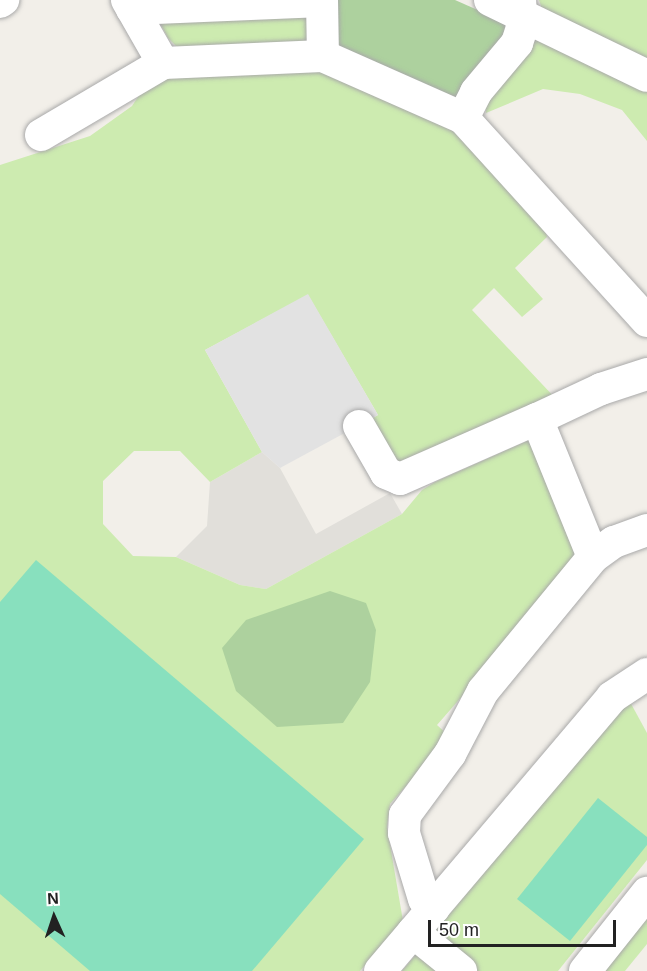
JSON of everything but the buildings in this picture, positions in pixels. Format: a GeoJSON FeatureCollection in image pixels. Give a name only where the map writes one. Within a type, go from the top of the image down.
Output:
{"type":"FeatureCollection","features":[{"type":"Feature","properties":{"kind":"lane"},"geometry":{"type":"LineString","coordinates":[[490,0],[521,7],[647,76]]}},
{"type":"Feature","properties":{"kind":"lane"},"geometry":{"type":"LineString","coordinates":[[163,63],[130,4],[322,1],[323,56]]}},
{"type":"Feature","properties":{"kind":"lane"},"geometry":{"type":"LineString","coordinates":[[463,118],[476,92],[517,43],[521,7]]}},
{"type":"Feature","properties":{"kind":"lane"},"geometry":{"type":"LineString","coordinates":[[41,135],[163,63],[323,56],[463,118],[647,321]]}},
{"type":"Feature","properties":{"kind":"lane"},"geometry":{"type":"LineString","coordinates":[[359,426],[386,473],[400,480],[601,389],[647,374]]}},
{"type":"Feature","properties":{"kind":"lane"},"geometry":{"type":"LineString","coordinates":[[537,419],[593,557]]}},
{"type":"Feature","properties":{"kind":"lane"},"geometry":{"type":"LineString","coordinates":[[434,908],[423,898],[404,833],[405,815],[450,754],[483,691],[593,557],[614,542],[647,530]]}},
{"type":"Feature","properties":{"kind":"lane"},"geometry":{"type":"LineString","coordinates":[[380,971],[612,697],[647,674]]}},
{"type":"Feature","properties":{"kind":"lane"},"geometry":{"type":"LineString","coordinates":[[585,971],[647,893]]}},
{"type":"Feature","properties":{"kind":"lane"},"geometry":{"type":"LineString","coordinates":[[413,932],[461,971]]}},
{"type":"Feature","properties":{"kind":"shaded area"},"geometry":{"type":"Polygon","coordinates":[[[308,294],[378,415],[280,468],[262,452],[205,350],[308,294]]]}},
{"type":"Feature","properties":{"kind":"shaded area"},"geometry":{"type":"Polygon","coordinates":[[[262,452],[280,468],[316,534],[390,493],[402,514],[266,589],[240,585],[176,557],[207,526],[210,482],[262,452]]]}},
{"type":"Feature","properties":{"kind":"green space"},"geometry":{"type":"Polygon","coordinates":[[[148,0],[313,0],[308,47],[181,51],[168,38],[148,0]]]}},
{"type":"Feature","properties":{"kind":"green space"},"geometry":{"type":"Polygon","coordinates":[[[333,0],[455,0],[514,26],[452,102],[335,46],[333,0]]]}},
{"type":"Feature","properties":{"kind":"green space"},"geometry":{"type":"Polygon","coordinates":[[[539,0],[647,0],[647,141],[622,110],[580,94],[543,89],[486,113],[484,97],[532,39],[541,6],[539,0]]]}},
{"type":"Feature","properties":{"kind":"green space"},"geometry":{"type":"Polygon","coordinates":[[[316,67],[453,126],[542,218],[547,237],[515,268],[543,299],[522,317],[494,288],[472,310],[558,401],[403,462],[395,461],[368,421],[378,415],[308,295],[205,350],[262,452],[210,482],[180,451],[134,451],[103,481],[103,524],[133,556],[176,557],[240,585],[266,589],[402,514],[422,490],[435,482],[529,440],[578,546],[574,562],[565,578],[437,725],[450,737],[390,804],[387,827],[403,921],[360,971],[0,971],[0,165],[90,136],[132,106],[151,77],[316,67]]]}},
{"type":"Feature","properties":{"kind":"green space"},"geometry":{"type":"Polygon","coordinates":[[[36,560],[364,839],[252,971],[90,971],[0,894],[0,602],[36,560]]]}},
{"type":"Feature","properties":{"kind":"green space"},"geometry":{"type":"Polygon","coordinates":[[[330,591],[366,603],[376,630],[370,682],[343,723],[277,727],[236,691],[222,648],[246,620],[330,591]]]}},
{"type":"Feature","properties":{"kind":"green space"},"geometry":{"type":"Polygon","coordinates":[[[629,700],[647,733],[647,860],[558,971],[474,971],[431,936],[629,700]]]}},
{"type":"Feature","properties":{"kind":"green space"},"geometry":{"type":"Polygon","coordinates":[[[598,798],[647,837],[647,845],[570,941],[517,899],[598,798]]]}},
{"type":"Feature","properties":{"kind":"green space"},"geometry":{"type":"Polygon","coordinates":[[[647,917],[647,944],[625,971],[602,971],[647,917]]]}},
{"type":"Feature","properties":{"kind":"green space"},"geometry":{"type":"Polygon","coordinates":[[[423,946],[452,971],[402,971],[423,946]]]}}]}
